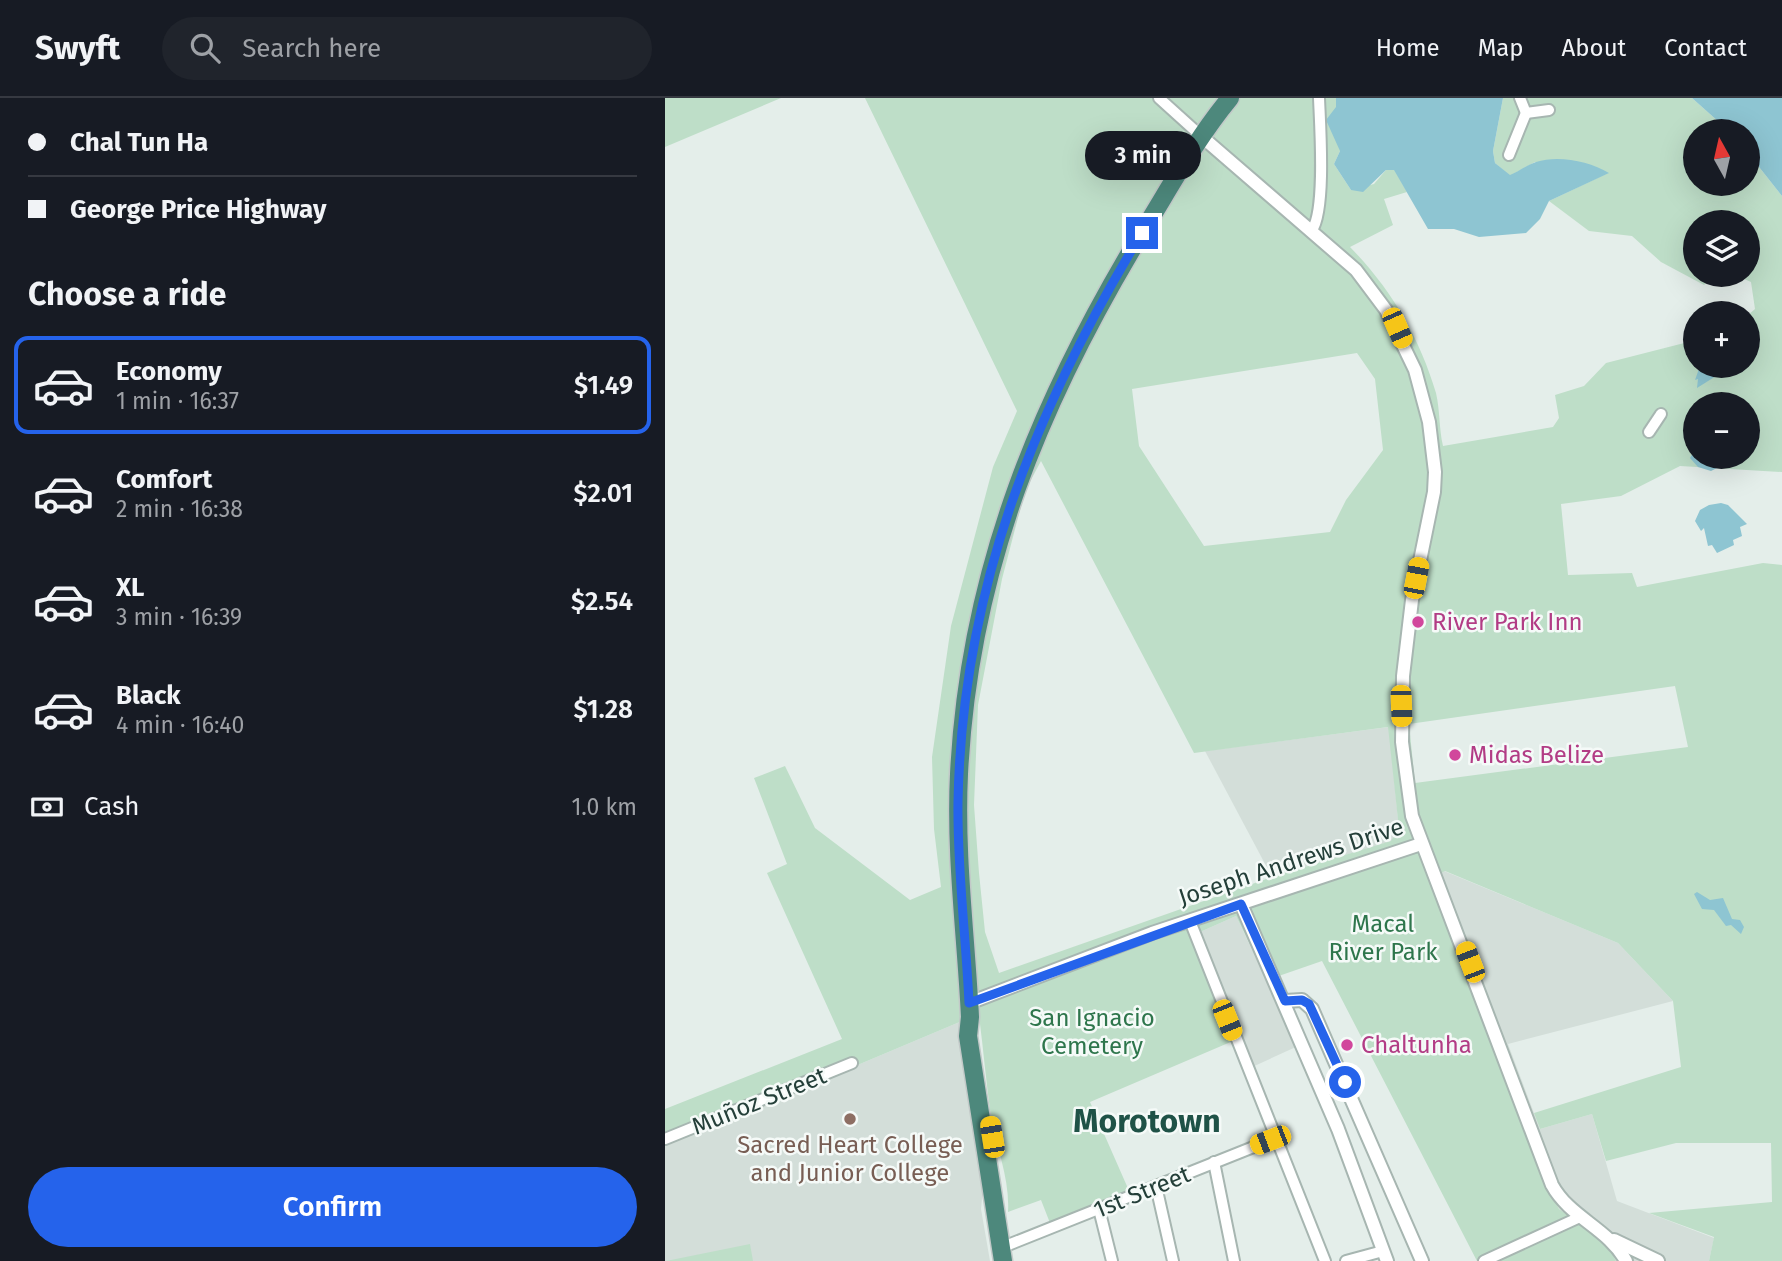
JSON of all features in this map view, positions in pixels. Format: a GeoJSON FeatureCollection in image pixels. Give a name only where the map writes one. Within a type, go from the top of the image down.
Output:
{"type":"FeatureCollection","features":[{"type":"Feature","properties":{"kind":"highway"},"geometry":{"type":"LineString","coordinates":[[1007,1256],[968,1036],[969,1011],[958,830],[959,772],[968,678],[988,578],[1026,457],[1068,364],[1108,288],[1201,136],[1230,98]]}},
{"type":"Feature","properties":{"kind":"street"},"geometry":{"type":"LineString","coordinates":[[1159,98],[1356,270],[1386,310],[1415,370],[1429,422],[1434,492],[1412,600],[1401,706],[1404,764],[1412,816],[1421,844]]}},
{"type":"Feature","properties":{"kind":"street"},"geometry":{"type":"LineString","coordinates":[[1312,230],[1316,225],[1320,174],[1319,98]]}},
{"type":"Feature","properties":{"kind":"street"},"geometry":{"type":"LineString","coordinates":[[1510,155],[1526,113],[1520,98]]}},
{"type":"Feature","properties":{"kind":"street"},"geometry":{"type":"LineString","coordinates":[[1526,113],[1549,110]]}},
{"type":"Feature","properties":{"kind":"street"},"geometry":{"type":"LineString","coordinates":[[1649,432],[1661,414]]}},
{"type":"Feature","properties":{"kind":"street","name":"Joseph Andrews Drive"},"geometry":{"type":"LineString","coordinates":[[969,1011],[1189,921],[1421,844],[1465,951],[1552,1185],[1564,1204],[1612,1239],[1626,1261]]}},
{"type":"Feature","properties":{"kind":"street"},"geometry":{"type":"LineString","coordinates":[[1241,904],[1285,1001],[1385,1256],[1346,1261]]}},
{"type":"Feature","properties":{"kind":"street"},"geometry":{"type":"LineString","coordinates":[[1189,921],[1325,1261]]}},
{"type":"Feature","properties":{"kind":"street"},"geometry":{"type":"LineString","coordinates":[[1285,1001],[1302,1000],[1312,1009],[1422,1261]]}},
{"type":"Feature","properties":{"kind":"street","name":"Muñoz Street"},"geometry":{"type":"LineString","coordinates":[[665,1139],[852,1063]]}},
{"type":"Feature","properties":{"kind":"street","name":"1st Street"},"geometry":{"type":"LineString","coordinates":[[1007,1256],[1099,1209],[1276,1138]]}},
{"type":"Feature","properties":{"kind":"street"},"geometry":{"type":"LineString","coordinates":[[1214,1162],[1234,1261]]}},
{"type":"Feature","properties":{"kind":"street"},"geometry":{"type":"LineString","coordinates":[[1156,1186],[1173,1261]]}},
{"type":"Feature","properties":{"kind":"street"},"geometry":{"type":"LineString","coordinates":[[1099,1209],[1112,1261]]}},
{"type":"Feature","properties":{"kind":"street"},"geometry":{"type":"LineString","coordinates":[[1484,1261],[1580,1217]]}},
{"type":"Feature","properties":{"kind":"street"},"geometry":{"type":"LineString","coordinates":[[1612,1239],[1658,1261]]}},
{"type":"Feature","properties":{"kind":"shaded area"},"geometry":{"type":"Polygon","coordinates":[[[1389,727],[1399,829],[1392,841],[1272,877],[1205,751],[1389,727]]]}},
{"type":"Feature","properties":{"kind":"shaded area"},"geometry":{"type":"Polygon","coordinates":[[[1444,871],[1618,943],[1673,1001],[1508,1044],[1540,1129],[1592,1114],[1617,1201],[1714,1238],[1709,1261],[1616,1261],[1607,1243],[1559,1209],[1541,1173],[1430,878],[1444,871]]]}},
{"type":"Feature","properties":{"kind":"shaded area"},"geometry":{"type":"Polygon","coordinates":[[[1236,916],[1298,1046],[1250,1068],[1200,932],[1236,916]]]}},
{"type":"Feature","properties":{"kind":"shaded area","name":"Sacred Heart College and Junior College"},"geometry":{"type":"Polygon","coordinates":[[[962,1021],[967,1086],[983,1188],[981,1209],[990,1261],[665,1261],[665,1146],[962,1021]]]}},
{"type":"Feature","properties":{"kind":"green space"},"geometry":{"type":"Polygon","coordinates":[[[665,98],[781,98],[665,147],[665,98]]]}},
{"type":"Feature","properties":{"kind":"green space"},"geometry":{"type":"Polygon","coordinates":[[[865,98],[1336,98],[1340,151],[1334,164],[1351,190],[1374,184],[1386,170],[1394,169],[1407,192],[1384,199],[1393,225],[1350,247],[1391,297],[1421,352],[1436,393],[1443,446],[1553,427],[1559,418],[1555,395],[1584,386],[1606,363],[1683,343],[1683,378],[1760,378],[1760,301],[1754,301],[1752,287],[1760,287],[1760,210],[1683,210],[1683,274],[1661,262],[1632,236],[1589,231],[1549,201],[1608,173],[1535,162],[1510,176],[1495,163],[1493,151],[1503,98],[1692,98],[1716,119],[1683,119],[1683,196],[1761,196],[1761,169],[1782,196],[1782,472],[1731,469],[1760,469],[1760,392],[1683,392],[1683,466],[1621,496],[1561,504],[1568,575],[1632,573],[1637,587],[1763,563],[1782,565],[1782,1261],[1709,1261],[1714,1237],[1649,1213],[1772,1202],[1771,1143],[1676,1143],[1606,1161],[1592,1114],[1540,1129],[1534,1113],[1681,1067],[1673,1001],[1618,943],[1445,871],[1430,878],[1541,1173],[1559,1209],[1607,1243],[1616,1261],[1477,1261],[1322,961],[1267,980],[1236,916],[1200,932],[1240,1038],[1090,1102],[1130,1193],[1050,1223],[1041,1200],[1008,1212],[1005,1176],[991,1117],[975,988],[960,986],[962,1021],[665,1146],[665,1109],[842,1039],[767,873],[787,864],[754,778],[785,766],[815,828],[910,900],[941,887],[934,829],[932,757],[951,626],[993,467],[1017,411],[865,98]],[[1357,353],[1132,389],[1139,446],[1204,546],[1330,532],[1346,500],[1383,450],[1375,379],[1357,353]],[[1041,461],[1025,491],[1002,579],[978,705],[974,805],[979,873],[985,932],[999,973],[1272,877],[1391,841],[1399,829],[1388,727],[1194,753],[1041,461]],[[1675,686],[1409,724],[1415,783],[1688,747],[1675,686]]]}},
{"type":"Feature","properties":{"kind":"green space"},"geometry":{"type":"Polygon","coordinates":[[[750,1244],[753,1261],[666,1261],[750,1244]]]}},
{"type":"Feature","properties":{"kind":"water"},"geometry":{"type":"Polygon","coordinates":[[[1336,98],[1503,98],[1493,151],[1495,163],[1510,175],[1536,162],[1554,159],[1583,162],[1609,173],[1549,201],[1540,219],[1526,233],[1479,237],[1454,229],[1428,229],[1394,170],[1386,170],[1363,192],[1351,190],[1334,164],[1340,151],[1326,120],[1336,107],[1336,98]]]}},
{"type":"Feature","properties":{"kind":"water"},"geometry":{"type":"Polygon","coordinates":[[[1692,98],[1782,98],[1782,196],[1761,169],[1761,119],[1716,119],[1692,98]]]}},
{"type":"Feature","properties":{"kind":"water"},"geometry":{"type":"Polygon","coordinates":[[[1696,378],[1713,378],[1697,388],[1698,379],[1695,380],[1696,378]]]}},
{"type":"Feature","properties":{"kind":"water"},"geometry":{"type":"Polygon","coordinates":[[[1721,503],[1728,505],[1747,524],[1740,527],[1742,536],[1733,540],[1734,545],[1717,553],[1712,545],[1708,546],[1704,528],[1701,531],[1695,521],[1700,510],[1721,503]]]}},
{"type":"Feature","properties":{"kind":"water"},"geometry":{"type":"Polygon","coordinates":[[[1697,892],[1710,900],[1723,898],[1732,919],[1740,920],[1744,927],[1741,934],[1731,925],[1726,926],[1714,910],[1702,909],[1694,894],[1697,892]]]}},
{"type":"Feature","properties":{"kind":"place","name":"River Park Inn"},"geometry":{"type":"Point","coordinates":[1418,622]}},
{"type":"Feature","properties":{"kind":"place","name":"Midas Belize"},"geometry":{"type":"Point","coordinates":[1455,755]}},
{"type":"Feature","properties":{"kind":"place","name":"Chaltunha"},"geometry":{"type":"Point","coordinates":[1347,1045]}},
{"type":"Feature","properties":{"kind":"place","name":"Sacred Heart College and Junior College"},"geometry":{"type":"Point","coordinates":[850,1119]}},
{"type":"Feature","properties":{"kind":"district","name":"Morotown"},"geometry":{"type":"Point","coordinates":[1147,1121]}},
{"type":"Feature","properties":{"kind":"route"},"geometry":{"type":"LineString","coordinates":[[1142,233],[1098,306],[1030,446],[988,578],[973,644],[964,707],[958,788],[969,1003],[1152,933],[1241,904],[1285,1001],[1295,999],[1309,1004],[1345,1082]]}},
{"type":"Feature","properties":{"kind":"park label","name":"Macal River Park"},"geometry":{"type":"Point","coordinates":[1383,938]}},
{"type":"Feature","properties":{"kind":"park label","name":"San Ignacio Cemetery"},"geometry":{"type":"Point","coordinates":[1092,1032]}}]}
